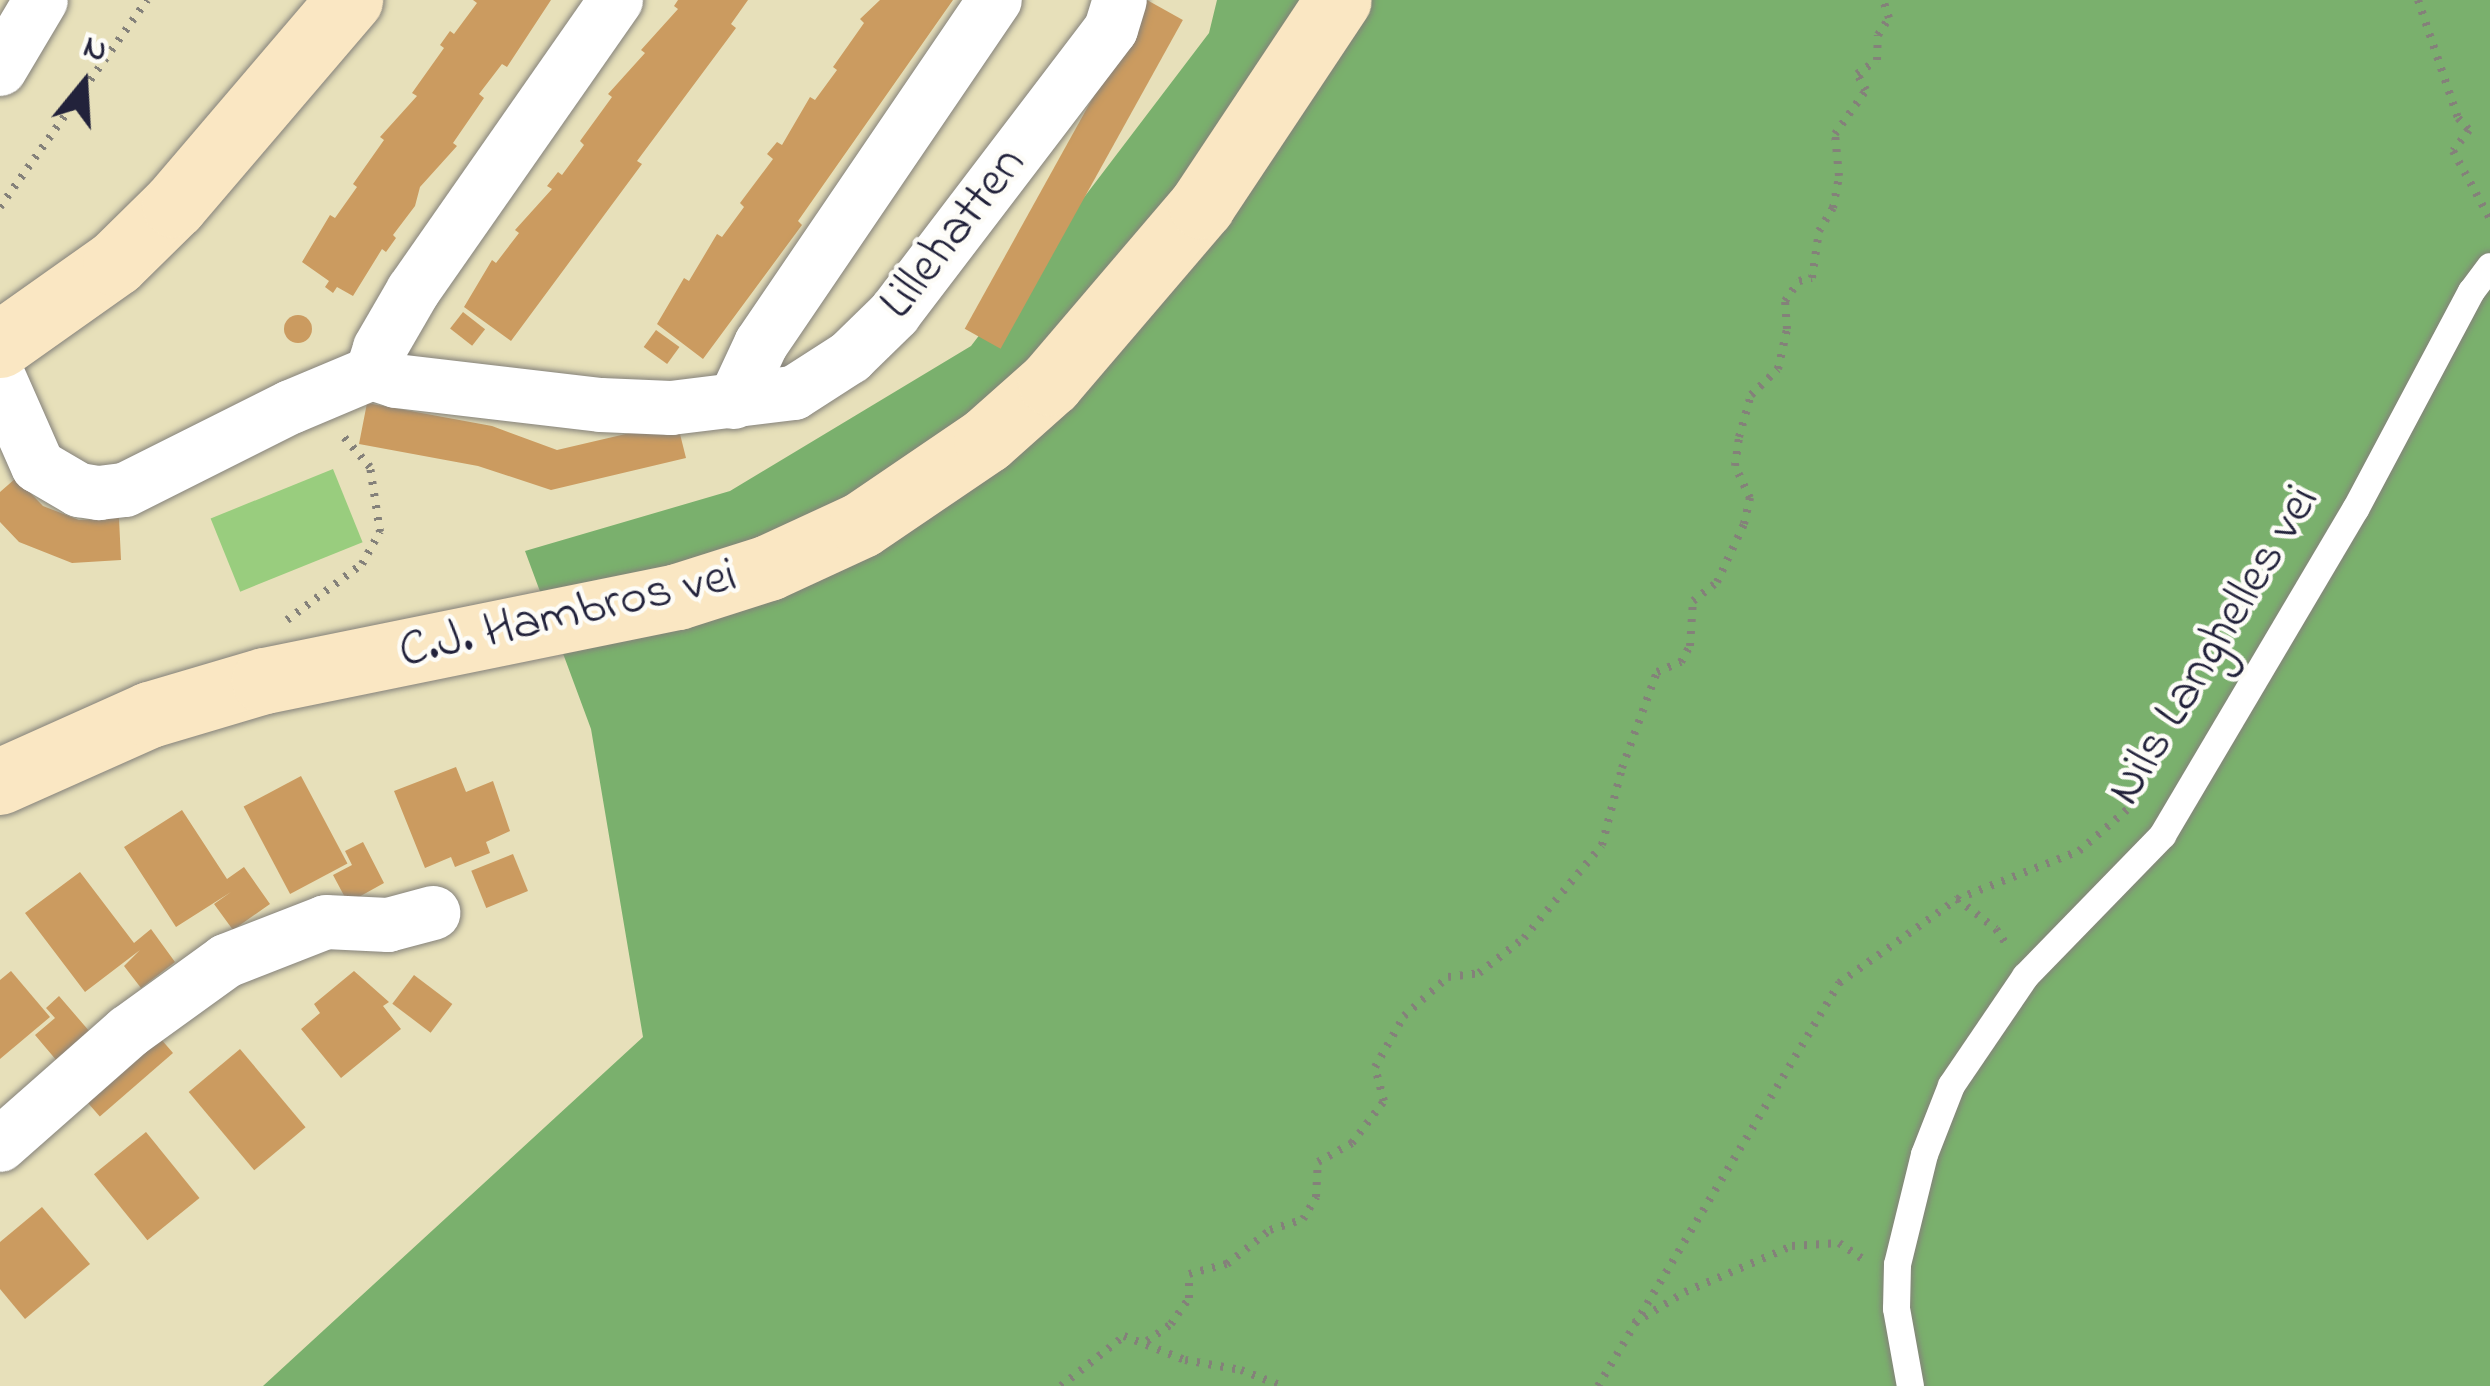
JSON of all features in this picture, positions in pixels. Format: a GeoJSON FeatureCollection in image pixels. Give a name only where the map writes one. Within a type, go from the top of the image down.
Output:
{"type":"FeatureCollection","features":[{"type":"Feature","properties":{"kind":"main road"},"geometry":{"type":"LineString","coordinates":[[0,345],[68,302],[131,249],[350,0]]}},
{"type":"Feature","properties":{"kind":"main road","name":"C.J. Hambros vei"},"geometry":{"type":"LineString","coordinates":[[0,782],[150,715],[265,681],[678,597],[769,568],[862,524],[987,440],[1066,367],[1202,206],[1339,0]]}},
{"type":"Feature","properties":{"kind":"street"},"geometry":{"type":"LineString","coordinates":[[0,69],[41,0]]}},
{"type":"Feature","properties":{"kind":"street"},"geometry":{"type":"LineString","coordinates":[[0,380],[38,466],[79,490],[99,493],[125,490],[291,406],[372,373],[380,348],[412,291],[616,0]]}},
{"type":"Feature","properties":{"kind":"street","name":"Lillehatten"},"geometry":{"type":"LineString","coordinates":[[734,402],[761,344],[995,0]]}},
{"type":"Feature","properties":{"kind":"street","name":"Lillehatten"},"geometry":{"type":"LineString","coordinates":[[372,373],[412,383],[601,405],[671,408],[794,393],[870,341],[1052,110],[1111,28],[1120,0]]}},
{"type":"Feature","properties":{"kind":"street"},"geometry":{"type":"LineString","coordinates":[[0,1145],[128,1032],[226,961],[326,922],[388,925],[433,913]]}},
{"type":"Feature","properties":{"kind":"lane","name":"Nils Langhelles vei"},"geometry":{"type":"LineString","coordinates":[[1910,1386],[1896,1309],[1897,1264],[1924,1154],[1951,1085],[2025,976],[2162,835],[2490,266]]}},
{"type":"Feature","properties":{"kind":"path"},"geometry":{"type":"LineString","coordinates":[[0,207],[147,0]]}},
{"type":"Feature","properties":{"kind":"path"},"geometry":{"type":"LineString","coordinates":[[1147,1341],[1171,1324],[1189,1298],[1189,1274],[1227,1264],[1270,1230],[1304,1219],[1316,1197],[1318,1162],[1352,1143],[1384,1101],[1376,1067],[1404,1016],[1448,977],[1478,973],[1524,938],[1603,844],[1622,768],[1657,672],[1682,662],[1690,646],[1693,601],[1717,582],[1744,524],[1750,498],[1735,466],[1739,437],[1751,395],[1778,369],[1787,329],[1785,301],[1799,280],[1811,278],[1819,231],[1833,208],[1839,176],[1835,134],[1866,90],[1857,74],[1877,60],[1878,35],[1889,19],[1883,0]]}},
{"type":"Feature","properties":{"kind":"path"},"geometry":{"type":"LineString","coordinates":[[2418,0],[2458,118],[2469,130],[2453,152],[2490,219]]}},
{"type":"Feature","properties":{"kind":"path"},"geometry":{"type":"LineString","coordinates":[[272,631],[362,564],[380,532],[370,467],[360,455]]}},
{"type":"Feature","properties":{"kind":"path"},"geometry":{"type":"LineString","coordinates":[[1598,1386],[1839,983],[1957,899],[2079,851],[2174,770],[2206,761]]}},
{"type":"Feature","properties":{"kind":"path"},"geometry":{"type":"LineString","coordinates":[[1957,899],[1996,929],[2025,976]]}},
{"type":"Feature","properties":{"kind":"path"},"geometry":{"type":"LineString","coordinates":[[1631,1324],[1685,1292],[1792,1246],[1839,1243],[1869,1263],[1897,1264]]}},
{"type":"Feature","properties":{"kind":"path"},"geometry":{"type":"LineString","coordinates":[[1061,1386],[1124,1336],[1147,1341],[1185,1360],[1241,1370],[1282,1386]]}},
{"type":"Feature","properties":{"kind":"green space"},"geometry":{"type":"Polygon","coordinates":[[[1217,0],[2490,0],[2490,1386],[263,1386],[643,1037],[591,729],[525,551],[730,491],[971,346],[1209,33],[1217,0]]]}},
{"type":"Feature","properties":{"kind":"green space"},"geometry":{"type":"Polygon","coordinates":[[[333,469],[363,542],[240,592],[211,518],[333,469]]]}},
{"type":"Feature","properties":{"kind":"building"},"geometry":{"type":"Polygon","coordinates":[[[473,0],[551,0],[507,67],[502,64],[479,94],[484,98],[453,143],[457,146],[420,187],[415,206],[386,252],[382,249],[353,296],[337,287],[333,293],[325,287],[329,281],[302,262],[330,215],[335,218],[357,187],[353,184],[384,140],[380,137],[417,96],[412,93],[444,48],[440,45],[477,3],[473,0]]]}},
{"type":"Feature","properties":{"kind":"building"},"geometry":{"type":"Polygon","coordinates":[[[678,0],[748,0],[731,24],[736,28],[637,161],[642,164],[511,341],[464,307],[492,260],[496,263],[519,233],[515,230],[552,189],[547,186],[558,172],[562,175],[584,145],[580,141],[612,97],[608,94],[678,9],[674,6],[678,0]]]}},
{"type":"Feature","properties":{"kind":"building"},"geometry":{"type":"Polygon","coordinates":[[[880,0],[953,0],[798,221],[802,225],[703,359],[657,324],[684,278],[689,281],[717,234],[722,237],[744,207],[740,203],[773,159],[767,154],[777,142],[782,145],[810,97],[815,100],[837,70],[833,67],[864,23],[860,19],[880,0]]]}},
{"type":"Feature","properties":{"kind":"building"},"geometry":{"type":"Polygon","coordinates":[[[1147,0],[1183,20],[1001,349],[965,329],[1147,0]]]}},
{"type":"Feature","properties":{"kind":"building"},"geometry":{"type":"Polygon","coordinates":[[[463,312],[485,329],[472,346],[450,329],[463,312]]]}},
{"type":"Feature","properties":{"kind":"building"},"geometry":{"type":"Polygon","coordinates":[[[298,315],[308,319],[312,329],[308,339],[298,343],[288,339],[284,329],[288,319],[298,315]]]}},
{"type":"Feature","properties":{"kind":"building"},"geometry":{"type":"Polygon","coordinates":[[[656,330],[679,347],[667,364],[644,347],[656,330]]]}},
{"type":"Feature","properties":{"kind":"building"},"geometry":{"type":"Polygon","coordinates":[[[367,403],[492,426],[557,450],[677,422],[686,458],[551,490],[478,466],[359,444],[367,403]]]}},
{"type":"Feature","properties":{"kind":"building"},"geometry":{"type":"Polygon","coordinates":[[[16,478],[43,506],[79,520],[119,518],[121,560],[72,563],[19,542],[0,522],[0,492],[16,478]]]}},
{"type":"Feature","properties":{"kind":"building"},"geometry":{"type":"Polygon","coordinates":[[[456,767],[466,792],[493,781],[510,831],[486,842],[490,853],[455,867],[451,857],[425,868],[394,791],[456,767]]]}},
{"type":"Feature","properties":{"kind":"building"},"geometry":{"type":"Polygon","coordinates":[[[301,776],[347,863],[290,894],[244,807],[301,776]]]}},
{"type":"Feature","properties":{"kind":"building"},"geometry":{"type":"Polygon","coordinates":[[[182,810],[227,879],[244,867],[270,904],[233,930],[214,904],[231,892],[176,927],[124,847],[182,810]]]}},
{"type":"Feature","properties":{"kind":"building"},"geometry":{"type":"Polygon","coordinates":[[[363,842],[384,883],[348,903],[333,875],[352,865],[345,851],[363,842]]]}},
{"type":"Feature","properties":{"kind":"building"},"geometry":{"type":"Polygon","coordinates":[[[513,854],[528,891],[486,908],[471,871],[513,854]]]}},
{"type":"Feature","properties":{"kind":"building"},"geometry":{"type":"Polygon","coordinates":[[[80,872],[134,943],[151,929],[175,962],[141,988],[124,966],[140,950],[85,992],[25,913],[80,872]]]}},
{"type":"Feature","properties":{"kind":"building"},"geometry":{"type":"Polygon","coordinates":[[[11,971],[50,1017],[0,1059],[0,980],[11,971]]]}},
{"type":"Feature","properties":{"kind":"building"},"geometry":{"type":"Polygon","coordinates":[[[354,971],[389,1002],[383,1006],[401,1029],[341,1078],[301,1029],[320,1013],[314,1004],[354,971]]]}},
{"type":"Feature","properties":{"kind":"building"},"geometry":{"type":"Polygon","coordinates":[[[414,975],[452,1004],[431,1033],[392,1004],[414,975]]]}},
{"type":"Feature","properties":{"kind":"building"},"geometry":{"type":"Polygon","coordinates":[[[59,996],[90,1032],[57,1061],[35,1035],[55,1018],[46,1008],[59,996]]]}},
{"type":"Feature","properties":{"kind":"building"},"geometry":{"type":"Polygon","coordinates":[[[154,1031],[173,1053],[100,1117],[81,1095],[154,1031]]]}},
{"type":"Feature","properties":{"kind":"building"},"geometry":{"type":"Polygon","coordinates":[[[240,1049],[306,1127],[254,1170],[189,1092],[240,1049]]]}},
{"type":"Feature","properties":{"kind":"building"},"geometry":{"type":"Polygon","coordinates":[[[146,1132],[199,1198],[147,1240],[94,1174],[146,1132]]]}},
{"type":"Feature","properties":{"kind":"building"},"geometry":{"type":"Polygon","coordinates":[[[42,1207],[90,1264],[25,1319],[0,1289],[0,1242],[42,1207]]]}}]}
